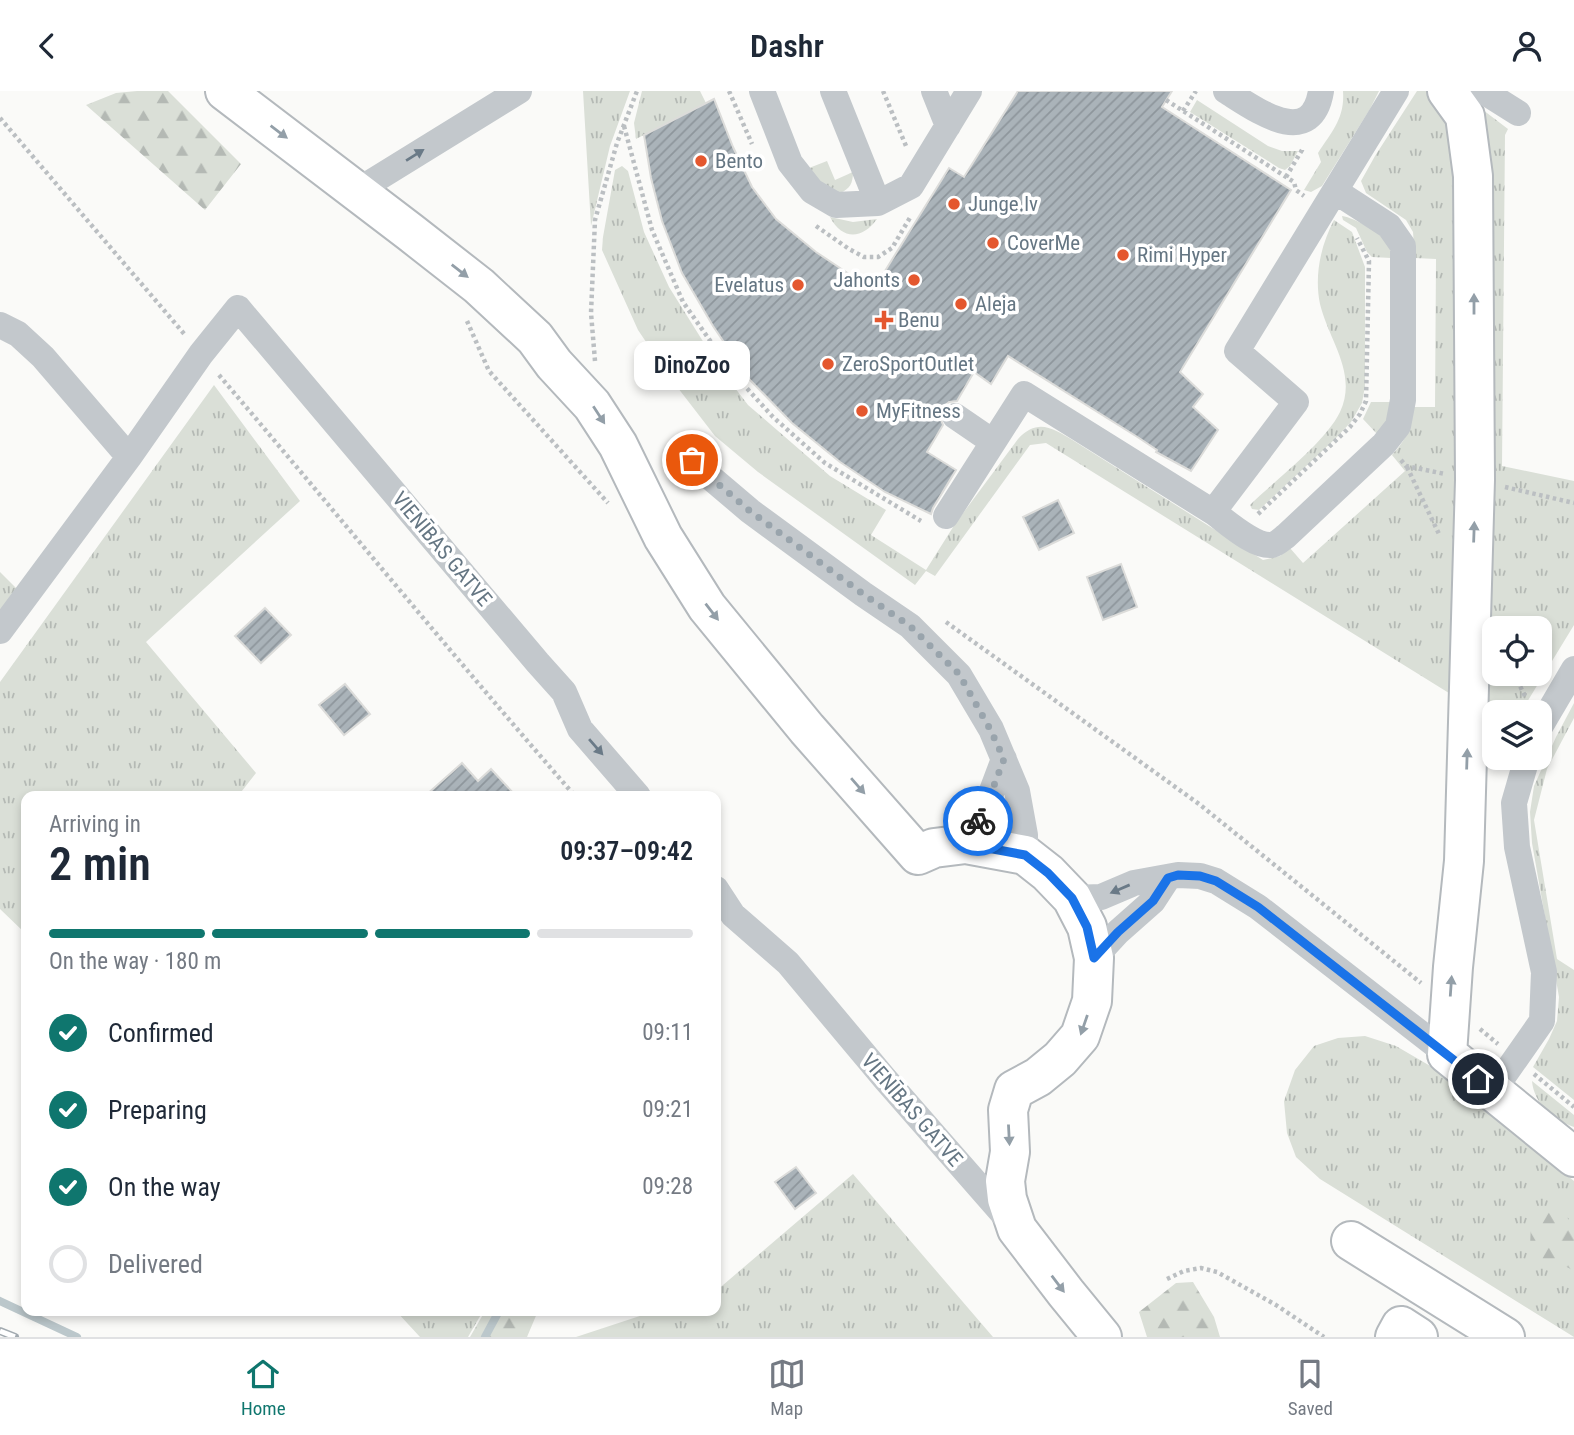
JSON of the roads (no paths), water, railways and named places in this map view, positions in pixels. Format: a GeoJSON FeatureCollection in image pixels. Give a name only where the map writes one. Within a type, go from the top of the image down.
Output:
{"type":"FeatureCollection","features":[{"type":"Feature","properties":{"kind":"highway"},"geometry":{"type":"LineString","coordinates":[[225,91],[479,286],[535,338],[554,364],[592,405],[618,445],[663,537],[707,607],[807,729],[918,855],[934,848],[966,844],[1025,855],[1048,873],[1072,898],[1087,927],[1094,958],[1092,1002],[1080,1037],[1060,1059],[1038,1077],[1014,1090],[1008,1110],[1010,1152],[1004,1181],[1017,1229]]}},
{"type":"Feature","properties":{"kind":"highway"},"geometry":{"type":"LineString","coordinates":[[1447,91],[1465,116],[1473,176],[1475,467],[1464,860],[1447,1054],[1574,1157]]}},
{"type":"Feature","properties":{"kind":"highway","name":"VIENĪBAS GATVE"},"geometry":{"type":"LineString","coordinates":[[1017,1229],[1102,1337]]}},
{"type":"Feature","properties":{"kind":"highway"},"geometry":{"type":"LineString","coordinates":[[1351,1241],[1505,1337]]}},
{"type":"Feature","properties":{"kind":"highway"},"geometry":{"type":"LineString","coordinates":[[1395,1337],[1401,1326],[1418,1337]]}},
{"type":"Feature","properties":{"kind":"street"},"geometry":{"type":"LineString","coordinates":[[356,191],[519,91]]}},
{"type":"Feature","properties":{"kind":"street"},"geometry":{"type":"LineString","coordinates":[[762,91],[790,163],[812,191],[836,205],[878,203],[911,186],[969,91]]}},
{"type":"Feature","properties":{"kind":"street"},"geometry":{"type":"LineString","coordinates":[[833,91],[878,203]]}},
{"type":"Feature","properties":{"kind":"street"},"geometry":{"type":"LineString","coordinates":[[934,91],[948,126]]}},
{"type":"Feature","properties":{"kind":"street"},"geometry":{"type":"LineString","coordinates":[[1226,91],[1257,110],[1288,123],[1299,123],[1308,118],[1316,107],[1321,91]]}},
{"type":"Feature","properties":{"kind":"street"},"geometry":{"type":"LineString","coordinates":[[1213,512],[1296,402],[1237,351],[1396,91]]}},
{"type":"Feature","properties":{"kind":"street"},"geometry":{"type":"LineString","coordinates":[[1483,91],[1518,113]]}},
{"type":"Feature","properties":{"kind":"street"},"geometry":{"type":"LineString","coordinates":[[946,516],[1024,394],[1260,544],[1273,545],[1286,536],[1384,444],[1398,426],[1403,400],[1403,246],[1390,226],[1329,200]]}},
{"type":"Feature","properties":{"kind":"street","name":"VIENĪBAS GATVE"},"geometry":{"type":"LineString","coordinates":[[129,457],[201,354],[238,308],[565,692],[580,729],[634,791]]}},
{"type":"Feature","properties":{"kind":"street"},"geometry":{"type":"LineString","coordinates":[[0,325],[18,334],[43,357],[129,457],[0,631]]}},
{"type":"Feature","properties":{"kind":"street"},"geometry":{"type":"LineString","coordinates":[[955,416],[993,442]]}},
{"type":"Feature","properties":{"kind":"street"},"geometry":{"type":"LineString","coordinates":[[692,460],[750,511],[910,626],[959,674],[990,729],[1017,791],[1025,835],[1025,855]]}},
{"type":"Feature","properties":{"kind":"street"},"geometry":{"type":"LineString","coordinates":[[1552,707],[1574,669]]}},
{"type":"Feature","properties":{"kind":"street"},"geometry":{"type":"LineString","coordinates":[[966,844],[987,804],[1004,759]]}},
{"type":"Feature","properties":{"kind":"street"},"geometry":{"type":"LineString","coordinates":[[1493,1091],[1542,1021],[1544,972],[1517,847],[1514,803],[1524,770]]}},
{"type":"Feature","properties":{"kind":"street"},"geometry":{"type":"LineString","coordinates":[[1072,898],[1101,897],[1134,883],[1178,875],[1200,876],[1216,881],[1258,907],[1447,1054]]}},
{"type":"Feature","properties":{"kind":"street"},"geometry":{"type":"LineString","coordinates":[[1094,958],[1153,901],[1168,878]]}},
{"type":"Feature","properties":{"kind":"street","name":"VIENĪBAS GATVE"},"geometry":{"type":"LineString","coordinates":[[721,897],[733,915],[788,963],[885,1079],[1017,1229]]}},
{"type":"Feature","properties":{"kind":"waterway"},"geometry":{"type":"LineString","coordinates":[[0,1301],[21,1311]]}},
{"type":"Feature","properties":{"kind":"waterway"},"geometry":{"type":"LineString","coordinates":[[32,1316],[77,1337]]}},
{"type":"Feature","properties":{"kind":"waterway"},"geometry":{"type":"LineString","coordinates":[[485,1337],[496,1316]]}},
{"type":"Feature","properties":{"kind":"railway"},"geometry":{"type":"LineString","coordinates":[[0,1331],[15,1337]]}},
{"type":"Feature","properties":{"kind":"place","name":"Bento"},"geometry":{"type":"Point","coordinates":[701,161]}},
{"type":"Feature","properties":{"kind":"place","name":"Junge.lv"},"geometry":{"type":"Point","coordinates":[954,204]}},
{"type":"Feature","properties":{"kind":"place","name":"CoverMe"},"geometry":{"type":"Point","coordinates":[993,243]}},
{"type":"Feature","properties":{"kind":"place","name":"Rimi Hyper"},"geometry":{"type":"Point","coordinates":[1123,255]}},
{"type":"Feature","properties":{"kind":"place","name":"Jahonts"},"geometry":{"type":"Point","coordinates":[914,280]}},
{"type":"Feature","properties":{"kind":"place","name":"Evelatus"},"geometry":{"type":"Point","coordinates":[798,285]}},
{"type":"Feature","properties":{"kind":"place","name":"Aleja"},"geometry":{"type":"Point","coordinates":[961,304]}},
{"type":"Feature","properties":{"kind":"place","name":"Benu"},"geometry":{"type":"Point","coordinates":[884,320]}},
{"type":"Feature","properties":{"kind":"place","name":"ZeroSportOutlet"},"geometry":{"type":"Point","coordinates":[828,364]}},
{"type":"Feature","properties":{"kind":"place","name":"MyFitness"},"geometry":{"type":"Point","coordinates":[862,411]}},
{"type":"Feature","properties":{"kind":"place","name":"DinoZoo"},"geometry":{"type":"Point","coordinates":[692,460]}}]}
